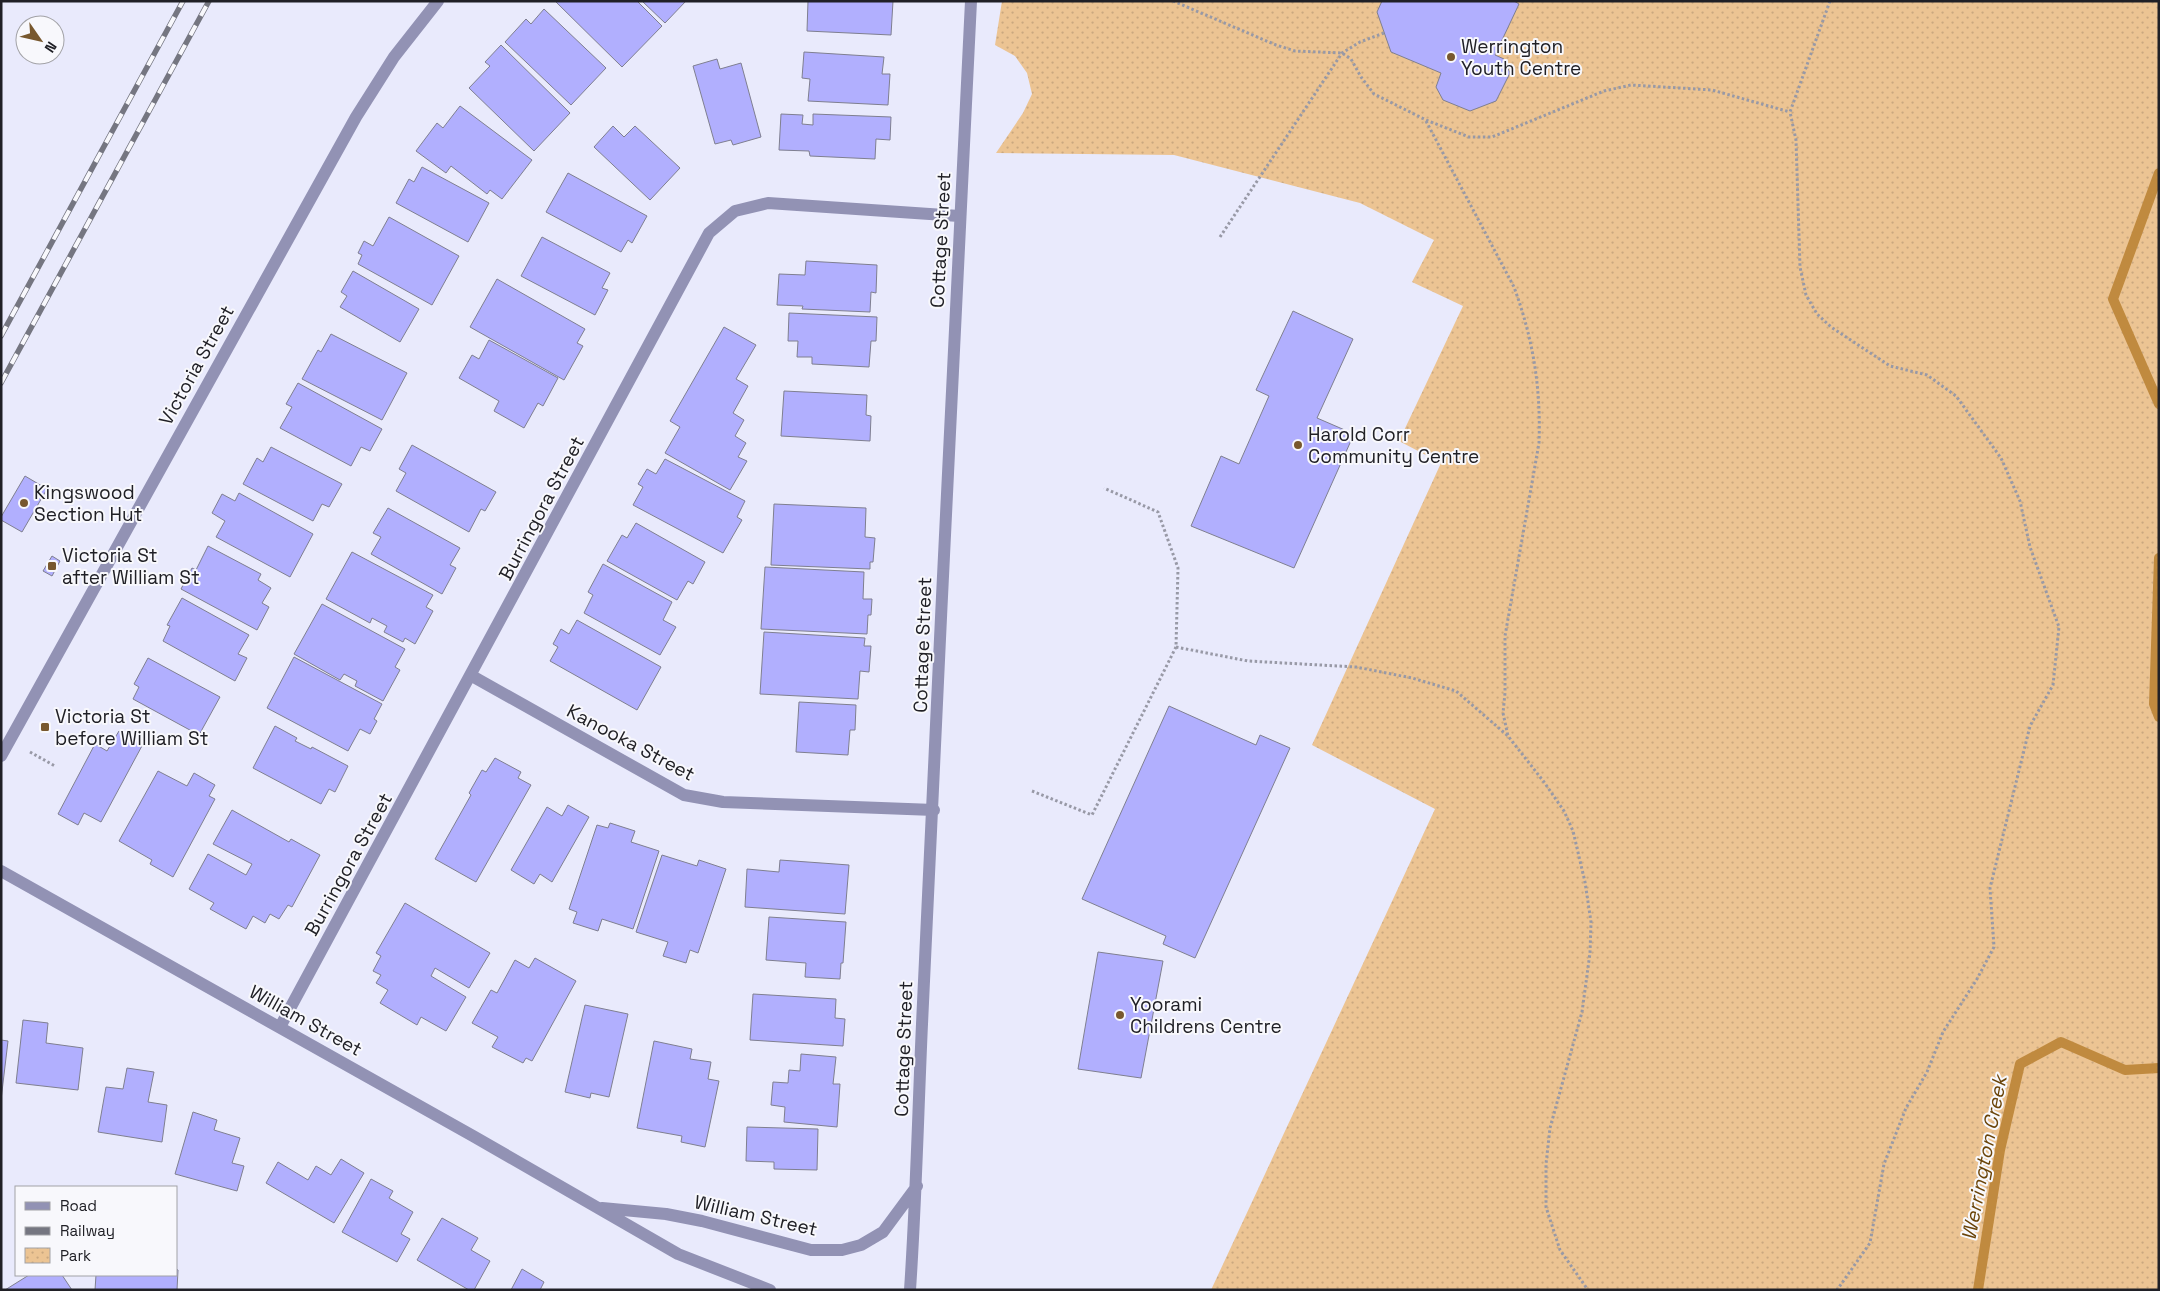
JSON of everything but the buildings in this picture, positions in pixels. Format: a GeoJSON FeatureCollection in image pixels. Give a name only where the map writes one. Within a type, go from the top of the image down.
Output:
{"type":"FeatureCollection","features":[{"type":"Feature","properties":{"kind":"street","name":"Victoria Street"},"geometry":{"type":"LineString","coordinates":[[1,756],[356,117],[394,57],[438,1]]}},
{"type":"Feature","properties":{"kind":"street","name":"Cottage Street"},"geometry":{"type":"LineString","coordinates":[[910,1290],[917,1186],[920,1057],[934,810],[959,216],[971,1]]}},
{"type":"Feature","properties":{"kind":"street","name":"Burringora Street"},"geometry":{"type":"LineString","coordinates":[[280,1027],[472,676],[709,233],[735,211],[768,203],[959,216]]}},
{"type":"Feature","properties":{"kind":"street","name":"Kanooka Street"},"geometry":{"type":"LineString","coordinates":[[472,676],[684,795],[723,802],[934,810]]}},
{"type":"Feature","properties":{"kind":"street","name":"William Street"},"geometry":{"type":"LineString","coordinates":[[1,871],[280,1027],[678,1254],[770,1290]]}},
{"type":"Feature","properties":{"kind":"street","name":"William Street"},"geometry":{"type":"LineString","coordinates":[[590,1205],[627,1211],[666,1214],[702,1221],[811,1250],[842,1250],[861,1245],[883,1232],[917,1186]]}},
{"type":"Feature","properties":{"kind":"path"},"geometry":{"type":"LineString","coordinates":[[1173,1],[1241,31],[1295,51],[1342,53],[1351,59],[1361,77],[1374,94],[1426,120],[1469,137],[1492,137],[1604,91],[1631,85],[1712,90],[1790,112]]}},
{"type":"Feature","properties":{"kind":"path"},"geometry":{"type":"LineString","coordinates":[[1830,1],[1790,112],[1796,140],[1800,267],[1806,295],[1818,314],[1831,327],[1890,366],[1926,375],[1956,396],[2001,458],[2020,500],[2030,547],[2059,627],[2053,685],[2030,726],[1990,888],[1994,947],[1977,979],[1943,1032],[1927,1072],[1906,1108],[1884,1164],[1870,1243],[1837,1290]]}},
{"type":"Feature","properties":{"kind":"path"},"geometry":{"type":"LineString","coordinates":[[1220,237],[1342,53],[1360,42],[1384,33]]}},
{"type":"Feature","properties":{"kind":"path"},"geometry":{"type":"LineString","coordinates":[[1426,120],[1514,287],[1524,316],[1535,360],[1540,411],[1539,443],[1505,636],[1506,693],[1504,713],[1508,736]]}},
{"type":"Feature","properties":{"kind":"path"},"geometry":{"type":"LineString","coordinates":[[1032,791],[1092,815],[1176,647],[1178,568],[1158,512],[1104,488]]}},
{"type":"Feature","properties":{"kind":"path"},"geometry":{"type":"LineString","coordinates":[[1176,647],[1248,661],[1356,667],[1412,678],[1456,691],[1508,736],[1564,811],[1573,831],[1585,882],[1589,914],[1590,953],[1582,1012],[1550,1128],[1546,1164],[1546,1207],[1560,1250],[1588,1290]]}},
{"type":"Feature","properties":{"kind":"path"},"geometry":{"type":"LineString","coordinates":[[28,751],[55,766]]}},
{"type":"Feature","properties":{"kind":"green space"},"geometry":{"type":"Polygon","coordinates":[[[1002,1],[2159,1],[2159,1290],[1211,1290],[1435,809],[1312,745],[1441,463],[1399,441],[1463,306],[1412,282],[1434,240],[1360,203],[1174,155],[996,153],[1023,113],[1032,94],[1027,73],[1015,56],[995,45],[1002,1]]]}},
{"type":"Feature","properties":{"kind":"waterway","name":"Werrington Creek"},"geometry":{"type":"LineString","coordinates":[[2159,173],[2113,299],[2159,404]]}},
{"type":"Feature","properties":{"kind":"waterway","name":"Werrington Creek"},"geometry":{"type":"LineString","coordinates":[[2159,558],[2154,704],[2159,717]]}},
{"type":"Feature","properties":{"kind":"waterway","name":"Werrington Creek"},"geometry":{"type":"LineString","coordinates":[[1978,1290],[2000,1150],[2020,1064],[2061,1042],[2125,1070],[2159,1068]]}},
{"type":"Feature","properties":{"kind":"railway"},"geometry":{"type":"LineString","coordinates":[[1,336],[183,1]]}},
{"type":"Feature","properties":{"kind":"railway"},"geometry":{"type":"LineString","coordinates":[[1,383],[209,1]]}},
{"type":"Feature","properties":{"kind":"place","name":"Werrington Youth Centre"},"geometry":{"type":"Point","coordinates":[1451,57]}},
{"type":"Feature","properties":{"kind":"place","name":"Harold Corr Community Centre"},"geometry":{"type":"Point","coordinates":[1298,445]}},
{"type":"Feature","properties":{"kind":"place","name":"Kingswood Section Hut"},"geometry":{"type":"Point","coordinates":[24,503]}},
{"type":"Feature","properties":{"kind":"place","name":"Victoria St after William St"},"geometry":{"type":"Point","coordinates":[52,566]}},
{"type":"Feature","properties":{"kind":"place","name":"Victoria St before William St"},"geometry":{"type":"Point","coordinates":[45,727]}},
{"type":"Feature","properties":{"kind":"place","name":"Yoorami Childrens Centre"},"geometry":{"type":"Point","coordinates":[1120,1015]}}]}
